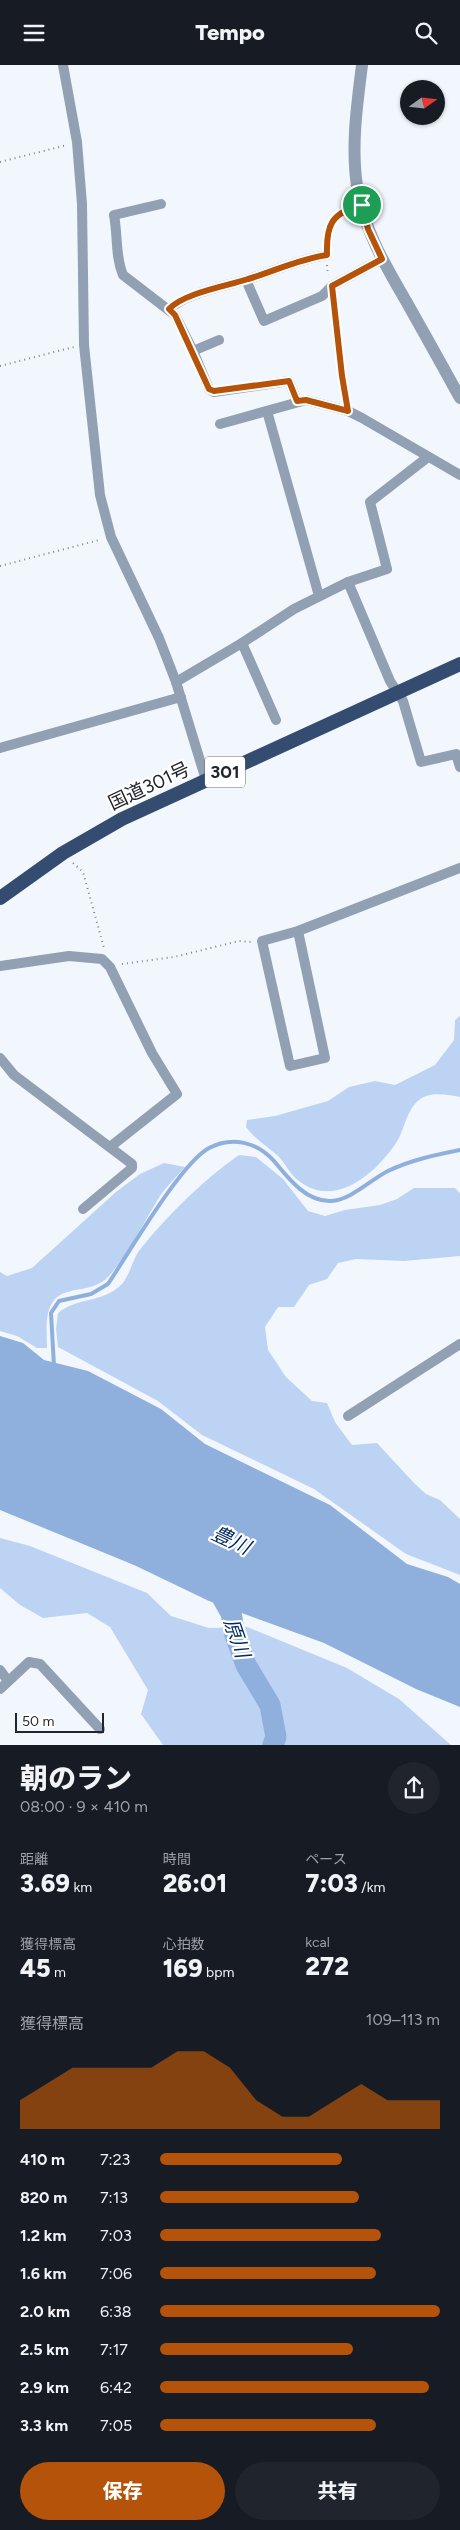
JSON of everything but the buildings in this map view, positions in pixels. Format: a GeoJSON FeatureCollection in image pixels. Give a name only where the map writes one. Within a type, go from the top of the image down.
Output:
{"type":"FeatureCollection","features":[{"type":"Feature","properties":{"kind":"highway","name":"国道301号"},"geometry":{"type":"LineString","coordinates":[[0,898],[63,853],[122,819],[460,664]]}},
{"type":"Feature","properties":{"kind":"street"},"geometry":{"type":"LineString","coordinates":[[63,65],[77,142],[82,204],[84,345],[100,495],[111,537],[159,638],[176,683],[206,780]]}},
{"type":"Feature","properties":{"kind":"street"},"geometry":{"type":"LineString","coordinates":[[362,65],[354,151],[357,188],[368,229],[382,259],[460,398]]}},
{"type":"Feature","properties":{"kind":"street"},"geometry":{"type":"LineString","coordinates":[[161,205],[114,215],[117,259],[123,275],[175,315],[209,389],[214,391],[289,381],[297,401]]}},
{"type":"Feature","properties":{"kind":"street"},"geometry":{"type":"LineString","coordinates":[[169,309],[212,288],[246,280],[306,258],[327,255]]}},
{"type":"Feature","properties":{"kind":"street"},"geometry":{"type":"LineString","coordinates":[[246,280],[264,321],[322,295],[332,286],[382,259]]}},
{"type":"Feature","properties":{"kind":"street"},"geometry":{"type":"LineString","coordinates":[[193,351],[219,340]]}},
{"type":"Feature","properties":{"kind":"street"},"geometry":{"type":"LineString","coordinates":[[220,424],[306,400],[348,411],[460,475]]}},
{"type":"Feature","properties":{"kind":"street"},"geometry":{"type":"LineString","coordinates":[[267,411],[319,596]]}},
{"type":"Feature","properties":{"kind":"street"},"geometry":{"type":"LineString","coordinates":[[176,683],[183,681],[294,609],[348,582],[387,569],[370,502],[428,457]]}},
{"type":"Feature","properties":{"kind":"street"},"geometry":{"type":"LineString","coordinates":[[348,582],[402,701],[421,761],[456,754],[460,767]]}},
{"type":"Feature","properties":{"kind":"street"},"geometry":{"type":"LineString","coordinates":[[242,643],[276,720]]}},
{"type":"Feature","properties":{"kind":"street"},"geometry":{"type":"LineString","coordinates":[[0,749],[181,697]]}},
{"type":"Feature","properties":{"kind":"street"},"geometry":{"type":"LineString","coordinates":[[298,931],[325,1058],[290,1066],[262,941],[298,931],[460,868]]}},
{"type":"Feature","properties":{"kind":"street"},"geometry":{"type":"LineString","coordinates":[[0,966],[69,957],[102,959],[107,963],[152,1053],[177,1094],[110,1147]]}},
{"type":"Feature","properties":{"kind":"street"},"geometry":{"type":"LineString","coordinates":[[0,1058],[14,1075],[132,1164],[132,1168],[83,1209]]}},
{"type":"Feature","properties":{"kind":"street"},"geometry":{"type":"LineString","coordinates":[[348,1416],[460,1344]]}},
{"type":"Feature","properties":{"kind":"street"},"geometry":{"type":"LineString","coordinates":[[0,1689],[29,1662],[40,1664],[100,1729]]}},
{"type":"Feature","properties":{"kind":"street"},"geometry":{"type":"LineString","coordinates":[[0,1670],[8,1681]]}},
{"type":"Feature","properties":{"kind":"path"},"geometry":{"type":"LineString","coordinates":[[0,162],[77,142]]}},
{"type":"Feature","properties":{"kind":"path"},"geometry":{"type":"LineString","coordinates":[[348,411],[342,376],[332,286],[328,276],[326,236],[332,221],[339,213],[362,205]]}},
{"type":"Feature","properties":{"kind":"path"},"geometry":{"type":"LineString","coordinates":[[0,366],[84,345]]}},
{"type":"Feature","properties":{"kind":"path"},"geometry":{"type":"LineString","coordinates":[[0,566],[111,537]]}},
{"type":"Feature","properties":{"kind":"path"},"geometry":{"type":"LineString","coordinates":[[63,853],[83,872],[107,963],[121,964],[152,961],[239,941],[262,941]]}},
{"type":"Feature","properties":{"kind":"shaded area"},"geometry":{"type":"Polygon","coordinates":[[[460,1016],[460,1097],[428,1095],[419,1100],[408,1115],[399,1138],[387,1155],[366,1176],[353,1184],[340,1189],[326,1191],[313,1189],[299,1181],[280,1158],[246,1127],[247,1120],[275,1116],[328,1101],[349,1087],[375,1081],[395,1085],[435,1065],[454,1040],[455,1020],[460,1016]]]}},
{"type":"Feature","properties":{"kind":"shaded area"},"geometry":{"type":"Polygon","coordinates":[[[239,1155],[256,1157],[283,1179],[308,1211],[325,1216],[345,1210],[380,1205],[397,1199],[414,1188],[455,1188],[460,1193],[460,1256],[404,1261],[356,1259],[338,1263],[327,1279],[309,1285],[294,1307],[278,1307],[265,1327],[268,1350],[286,1377],[312,1401],[327,1403],[335,1422],[352,1445],[377,1443],[426,1494],[440,1500],[460,1519],[460,1575],[406,1554],[314,1489],[202,1435],[158,1401],[58,1347],[56,1329],[58,1313],[73,1304],[107,1294],[122,1284],[139,1251],[163,1222],[200,1186],[239,1155]]]}},
{"type":"Feature","properties":{"kind":"shaded area"},"geometry":{"type":"Polygon","coordinates":[[[164,1163],[185,1167],[160,1196],[130,1247],[109,1276],[103,1282],[88,1288],[66,1292],[54,1300],[47,1317],[47,1348],[37,1348],[17,1336],[0,1331],[0,1272],[7,1276],[32,1268],[116,1192],[140,1174],[164,1163]]]}},
{"type":"Feature","properties":{"kind":"shaded area"},"geometry":{"type":"Polygon","coordinates":[[[0,1538],[30,1546],[147,1593],[171,1616],[209,1628],[247,1627],[347,1668],[399,1699],[451,1745],[163,1745],[141,1714],[148,1690],[110,1627],[87,1613],[43,1618],[20,1605],[0,1588],[0,1538]]]}},
{"type":"Feature","properties":{"kind":"water","name":"豊川"},"geometry":{"type":"Polygon","coordinates":[[[0,1336],[23,1343],[44,1360],[88,1371],[161,1409],[205,1444],[330,1505],[407,1564],[448,1577],[460,1584],[460,1707],[416,1689],[324,1643],[209,1601],[134,1565],[0,1510],[0,1336]]]}},
{"type":"Feature","properties":{"kind":"waterway"},"geometry":{"type":"LineString","coordinates":[[54,1366],[51,1313],[59,1301],[91,1294],[108,1284],[170,1190],[197,1157],[209,1148],[226,1142],[252,1145],[267,1154],[298,1188],[314,1198],[331,1201],[346,1197],[397,1167],[423,1158],[460,1150]]}},
{"type":"Feature","properties":{"kind":"waterway","name":"原川"},"geometry":{"type":"LineString","coordinates":[[217,1580],[223,1599],[231,1613],[235,1635],[246,1665],[270,1705],[276,1737],[273,1745]]}},
{"type":"Feature","properties":{"kind":"route"},"geometry":{"type":"LineString","coordinates":[[362,205],[368,229],[382,259],[332,286],[342,376],[348,411],[306,400],[297,401],[289,381],[214,391],[209,389],[175,315],[169,309],[212,288],[246,280],[306,258],[327,255],[326,236],[332,221],[339,213],[362,205]]}}]}
